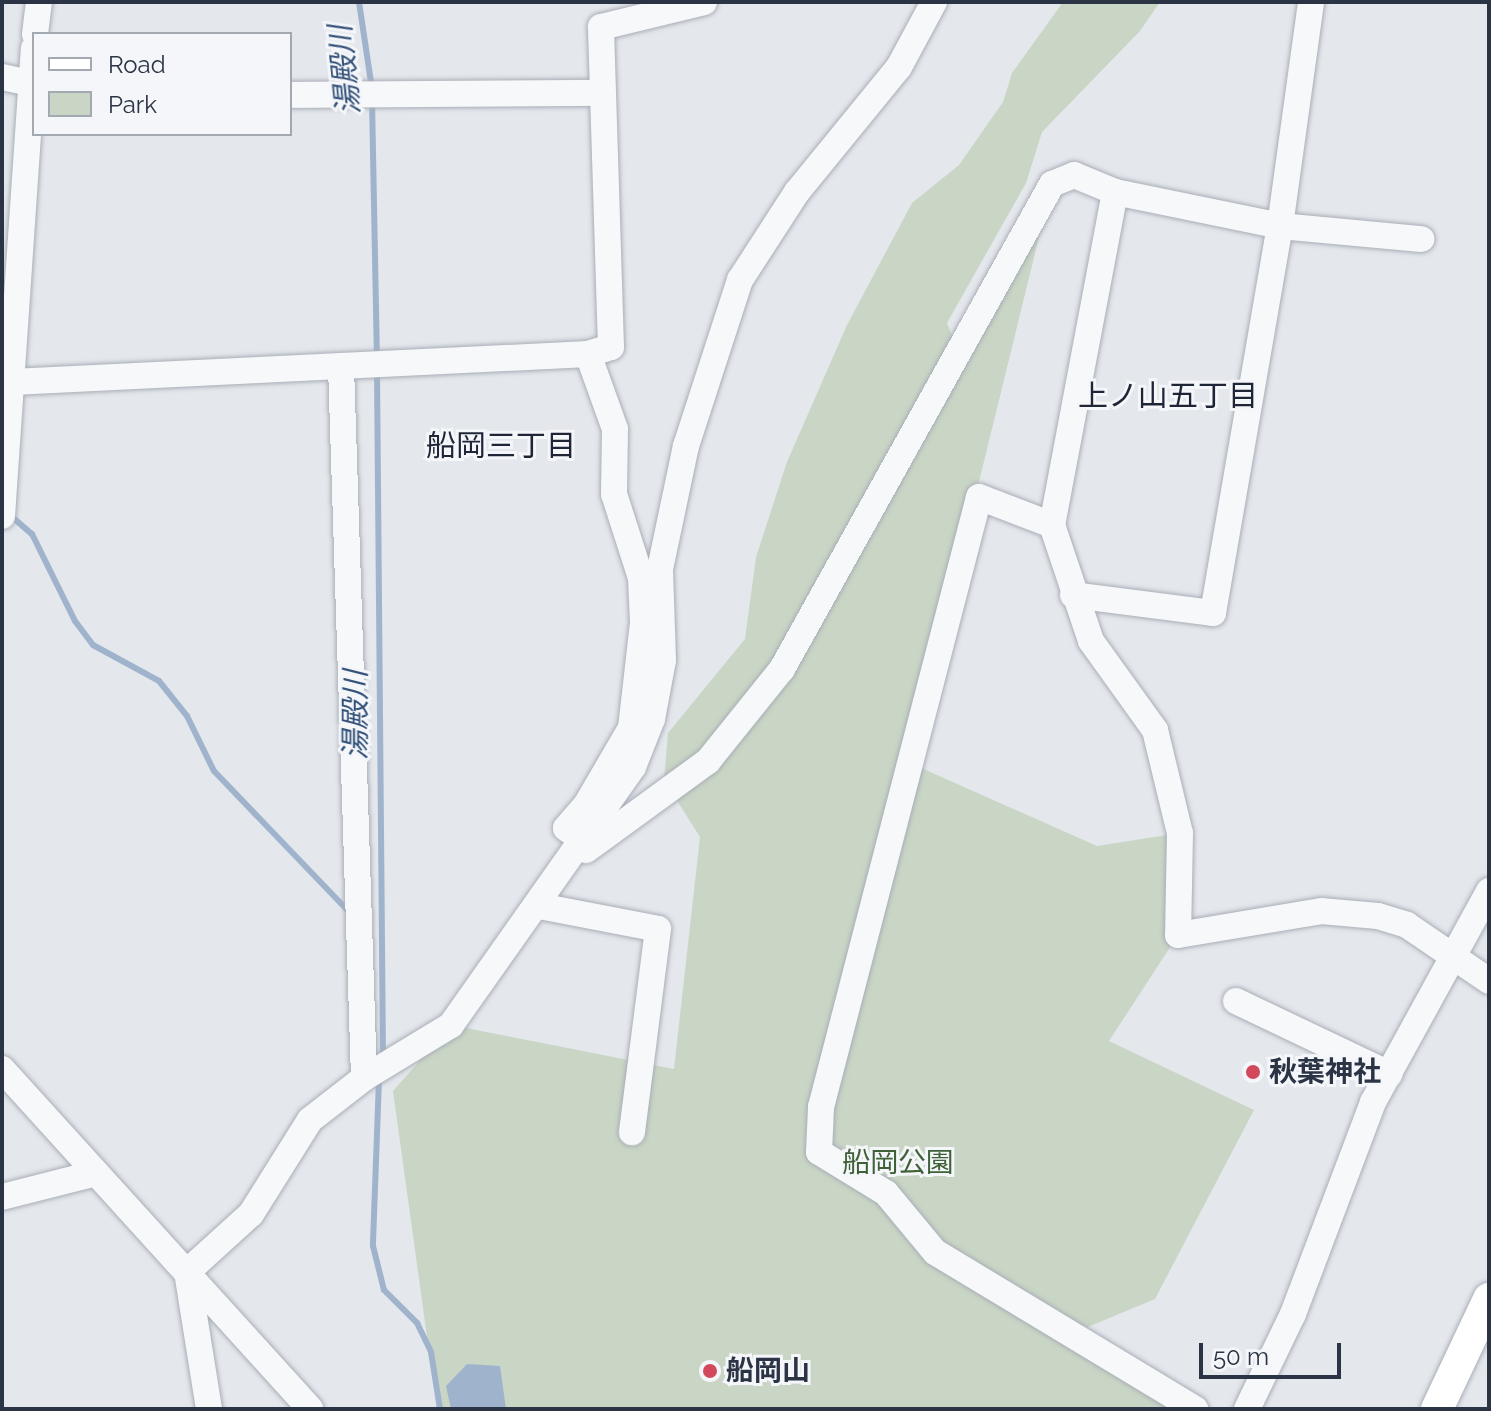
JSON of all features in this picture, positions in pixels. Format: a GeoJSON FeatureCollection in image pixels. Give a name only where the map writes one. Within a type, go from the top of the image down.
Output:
{"type":"FeatureCollection","features":[{"type":"Feature","properties":{"kind":"main road"},"geometry":{"type":"LineString","coordinates":[[1437,1409],[1489,1299]]}},
{"type":"Feature","properties":{"kind":"street"},"geometry":{"type":"LineString","coordinates":[[35,32],[39,2]]}},
{"type":"Feature","properties":{"kind":"street"},"geometry":{"type":"LineString","coordinates":[[12,382],[588,354],[611,347],[601,27],[704,2]]}},
{"type":"Feature","properties":{"kind":"street"},"geometry":{"type":"LineString","coordinates":[[187,1272],[251,1214],[310,1120],[367,1076],[451,1025],[579,850],[633,767],[652,719],[664,637],[660,569],[686,446],[740,280],[797,192],[899,67],[934,2]]}},
{"type":"Feature","properties":{"kind":"street"},"geometry":{"type":"LineString","coordinates":[[1073,595],[1213,613],[1280,226],[1311,2]]}},
{"type":"Feature","properties":{"kind":"street"},"geometry":{"type":"LineString","coordinates":[[2,77],[32,84],[2,516]]}},
{"type":"Feature","properties":{"kind":"street"},"geometry":{"type":"LineString","coordinates":[[292,95],[601,93]]}},
{"type":"Feature","properties":{"kind":"street"},"geometry":{"type":"LineString","coordinates":[[579,850],[708,761],[782,669],[1052,184],[1074,175],[1115,192],[1280,226],[1421,239]]}},
{"type":"Feature","properties":{"kind":"street"},"geometry":{"type":"LineString","coordinates":[[1115,192],[1052,525],[1073,595],[1091,641],[1155,730],[1180,833],[1178,935],[1321,911],[1407,925],[1456,955],[1489,981]]}},
{"type":"Feature","properties":{"kind":"street"},"geometry":{"type":"LineString","coordinates":[[579,850],[566,828],[631,728],[643,622],[641,578],[614,494],[615,429],[588,354]]}},
{"type":"Feature","properties":{"kind":"street"},"geometry":{"type":"LineString","coordinates":[[341,366],[367,1076]]}},
{"type":"Feature","properties":{"kind":"street"},"geometry":{"type":"LineString","coordinates":[[1052,525],[979,497],[821,1107],[819,1152],[886,1193],[935,1252],[1195,1409]]}},
{"type":"Feature","properties":{"kind":"street"},"geometry":{"type":"LineString","coordinates":[[1247,1409],[1293,1314],[1373,1102],[1489,891]]}},
{"type":"Feature","properties":{"kind":"street"},"geometry":{"type":"LineString","coordinates":[[539,906],[658,929],[632,1132]]}},
{"type":"Feature","properties":{"kind":"street"},"geometry":{"type":"LineString","coordinates":[[1236,1001],[1389,1074]]}},
{"type":"Feature","properties":{"kind":"street"},"geometry":{"type":"LineString","coordinates":[[2,1069],[310,1409]]}},
{"type":"Feature","properties":{"kind":"street"},"geometry":{"type":"LineString","coordinates":[[2,1197],[96,1173]]}},
{"type":"Feature","properties":{"kind":"street"},"geometry":{"type":"LineString","coordinates":[[187,1272],[209,1409]]}},
{"type":"Feature","properties":{"kind":"green space","name":"船岡公園"},"geometry":{"type":"Polygon","coordinates":[[[1063,2],[1160,2],[1140,31],[1042,132],[1026,183],[947,323],[958,351],[1052,184],[910,763],[1097,846],[1180,833],[1178,935],[1109,1041],[1254,1110],[1155,1299],[1071,1334],[1176,1409],[437,1409],[393,1091],[451,1025],[674,1069],[700,837],[664,780],[668,733],[745,639],[756,557],[787,462],[847,325],[912,203],[959,165],[1003,102],[1012,73],[1063,2]]]}},
{"type":"Feature","properties":{"kind":"water"},"geometry":{"type":"Polygon","coordinates":[[[467,1364],[500,1366],[506,1409],[451,1409],[446,1386],[467,1364]]]}},
{"type":"Feature","properties":{"kind":"waterway","name":"湯殿川"},"geometry":{"type":"LineString","coordinates":[[359,2],[372,89]]}},
{"type":"Feature","properties":{"kind":"waterway","name":"湯殿川"},"geometry":{"type":"LineString","coordinates":[[372,100],[377,357]]}},
{"type":"Feature","properties":{"kind":"waterway","name":"湯殿川"},"geometry":{"type":"LineString","coordinates":[[377,372],[383,1056]]}},
{"type":"Feature","properties":{"kind":"waterway"},"geometry":{"type":"LineString","coordinates":[[11,516],[32,534],[75,621],[93,645],[159,681],[187,716],[214,771],[349,912]]}},
{"type":"Feature","properties":{"kind":"waterway","name":"湯殿川"},"geometry":{"type":"LineString","coordinates":[[379,1079],[373,1246],[384,1290],[417,1323],[431,1352],[440,1409]]}},
{"type":"Feature","properties":{"kind":"place","name":"秋葉神社"},"geometry":{"type":"Point","coordinates":[1253,1072]}},
{"type":"Feature","properties":{"kind":"place","name":"船岡山"},"geometry":{"type":"Point","coordinates":[710,1371]}},
{"type":"Feature","properties":{"kind":"district","name":"上ノ山五丁目"},"geometry":{"type":"Point","coordinates":[1168,396]}},
{"type":"Feature","properties":{"kind":"district","name":"船岡三丁目"},"geometry":{"type":"Point","coordinates":[501,446]}}]}
